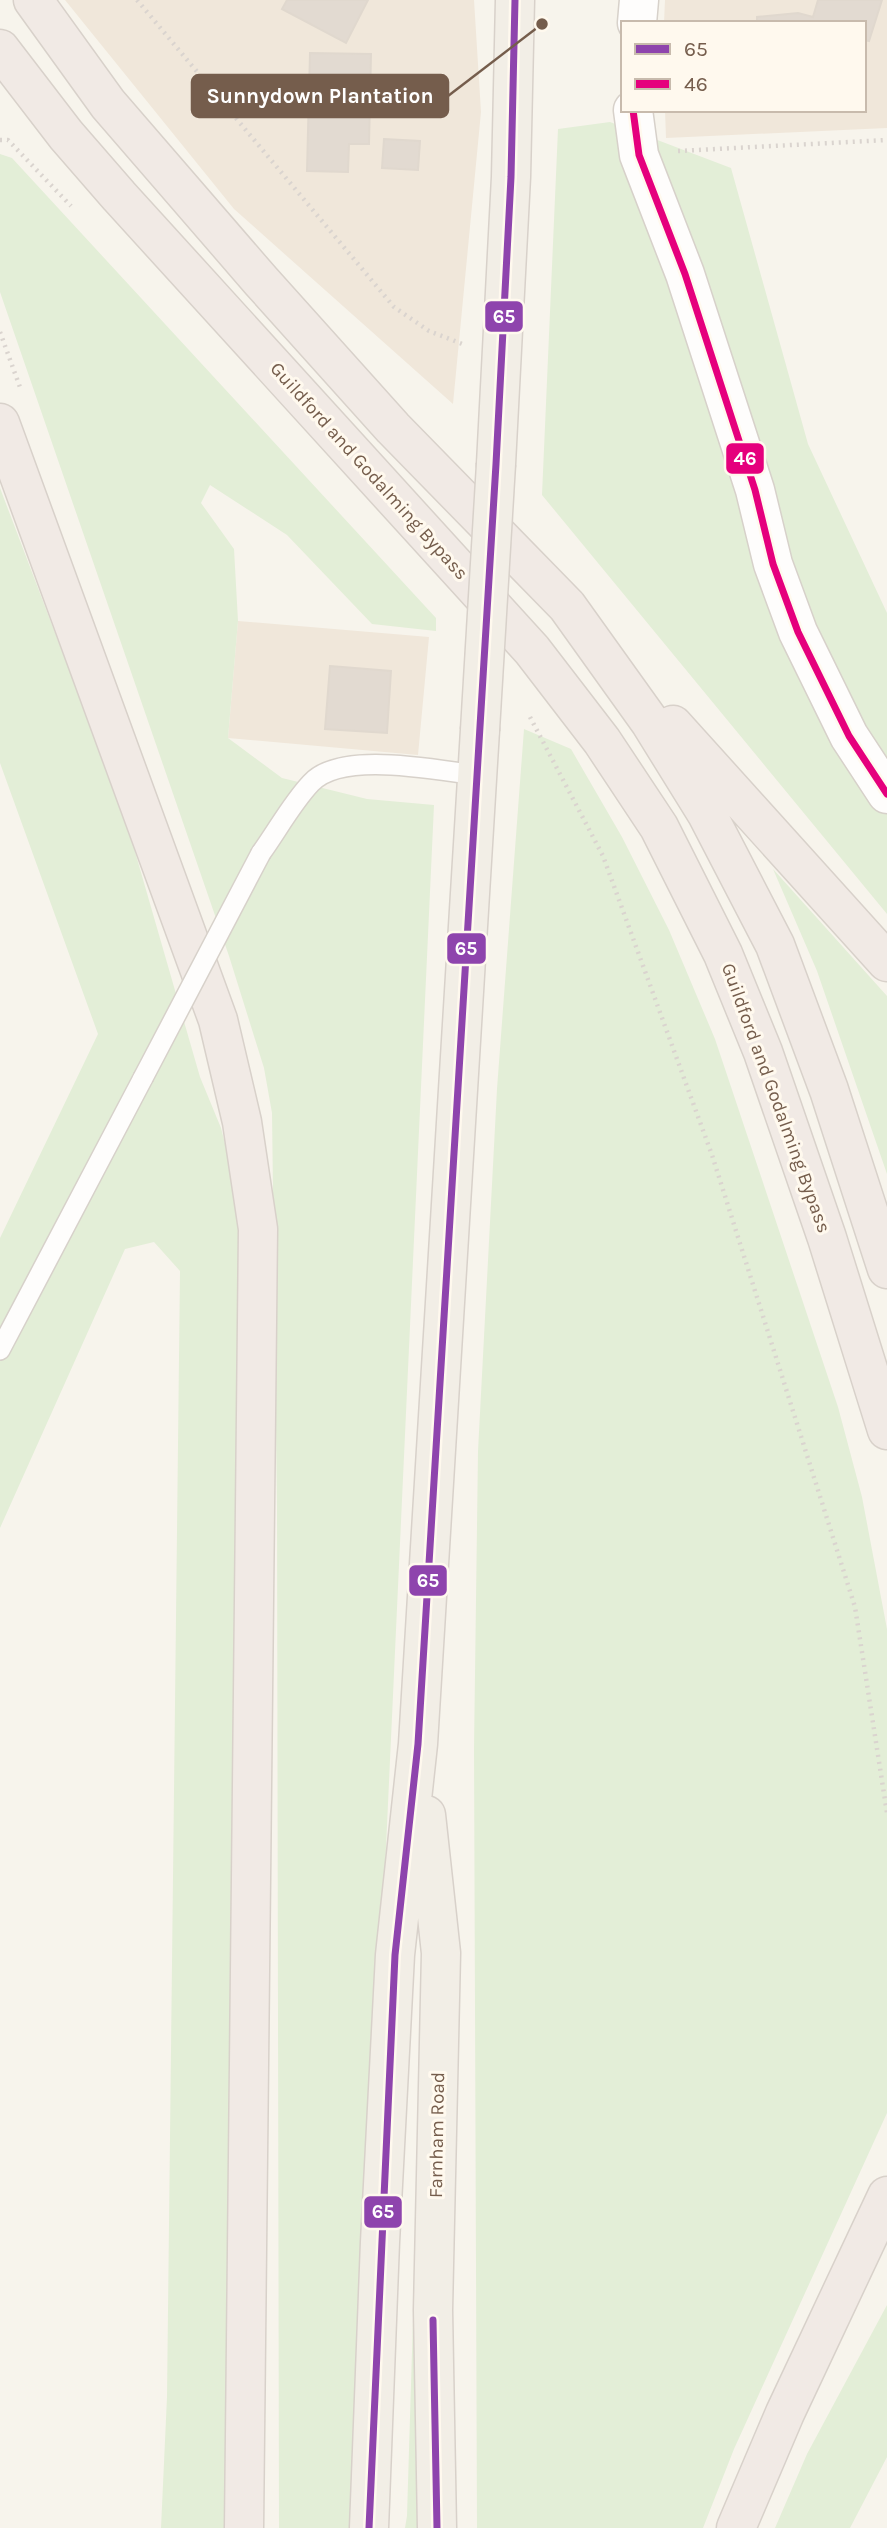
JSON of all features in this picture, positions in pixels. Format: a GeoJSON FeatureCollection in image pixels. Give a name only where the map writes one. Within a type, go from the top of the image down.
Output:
{"type":"FeatureCollection","features":[{"type":"Feature","properties":{"kind":"highway"},"geometry":{"type":"LineString","coordinates":[[33,0],[108,104],[218,232],[393,428],[567,606],[887,962]]}},
{"type":"Feature","properties":{"kind":"highway","name":"Guildford and Godalming Bypass"},"geometry":{"type":"LineString","coordinates":[[0,49],[66,135],[119,196],[532,650],[601,741],[659,827],[723,954],[763,1052],[827,1238],[887,1430]]}},
{"type":"Feature","properties":{"kind":"highway"},"geometry":{"type":"LineString","coordinates":[[0,423],[218,1020],[242,1122],[258,1229],[244,2528]]}},
{"type":"Feature","properties":{"kind":"highway"},"geometry":{"type":"LineString","coordinates":[[567,606],[650,722],[700,802],[770,934],[807,1029],[887,1269]]}},
{"type":"Feature","properties":{"kind":"highway"},"geometry":{"type":"LineString","coordinates":[[736,2528],[846,2278],[887,2196]]}},
{"type":"Feature","properties":{"kind":"main road","name":"Farnham Road"},"geometry":{"type":"LineString","coordinates":[[369,2528],[380,2242],[395,1968],[418,1744],[496,464],[511,177],[515,0]]}},
{"type":"Feature","properties":{"kind":"main road","name":"Farnham Road"},"geometry":{"type":"LineString","coordinates":[[418,1744],[442,1953],[433,2310],[437,2528]]}},
{"type":"Feature","properties":{"kind":"street"},"geometry":{"type":"LineString","coordinates":[[637,21],[639,0]]}},
{"type":"Feature","properties":{"kind":"street"},"geometry":{"type":"LineString","coordinates":[[633,112],[639,155],[694,300],[755,490],[773,564],[798,632],[849,736],[887,794]]}},
{"type":"Feature","properties":{"kind":"lane"},"geometry":{"type":"LineString","coordinates":[[0,1350],[261,853],[311,783],[337,767],[387,766],[477,775]]}},
{"type":"Feature","properties":{"kind":"path"},"geometry":{"type":"LineString","coordinates":[[137,0],[394,307],[429,331],[465,346]]}},
{"type":"Feature","properties":{"kind":"path"},"geometry":{"type":"LineString","coordinates":[[0,140],[8,140],[72,208]]}},
{"type":"Feature","properties":{"kind":"path"},"geometry":{"type":"LineString","coordinates":[[639,155],[726,147],[887,140]]}},
{"type":"Feature","properties":{"kind":"path"},"geometry":{"type":"LineString","coordinates":[[530,715],[603,856],[712,1155],[855,1607],[887,1813]]}},
{"type":"Feature","properties":{"kind":"shaded area"},"geometry":{"type":"Polygon","coordinates":[[[65,0],[474,0],[481,112],[453,404],[234,209],[65,0]]]}},
{"type":"Feature","properties":{"kind":"shaded area"},"geometry":{"type":"Polygon","coordinates":[[[665,0],[887,0],[887,128],[666,138],[665,112],[866,112],[866,21],[664,21],[665,0]]]}},
{"type":"Feature","properties":{"kind":"shaded area"},"geometry":{"type":"Polygon","coordinates":[[[238,621],[429,637],[418,755],[228,738],[238,621]]]}},
{"type":"Feature","properties":{"kind":"green space"},"geometry":{"type":"Polygon","coordinates":[[[610,122],[731,168],[808,444],[887,613],[887,914],[542,495],[558,129],[610,122]]]}},
{"type":"Feature","properties":{"kind":"green space"},"geometry":{"type":"Polygon","coordinates":[[[0,154],[12,158],[436,618],[436,631],[372,624],[287,535],[210,485],[201,503],[234,549],[238,621],[228,738],[282,778],[367,799],[434,805],[368,2238],[358,2528],[279,2528],[277,1507],[272,1113],[264,1068],[229,956],[0,292],[0,154]]]}},
{"type":"Feature","properties":{"kind":"green space"},"geometry":{"type":"Polygon","coordinates":[[[0,488],[125,817],[200,1077],[221,1128],[235,1183],[242,1230],[230,2528],[161,2528],[167,2397],[180,1271],[154,1242],[125,1249],[0,1528],[0,1238],[98,1034],[0,763],[0,488]]]}},
{"type":"Feature","properties":{"kind":"green space"},"geometry":{"type":"Polygon","coordinates":[[[524,729],[571,749],[622,837],[669,930],[715,1039],[838,1407],[862,1497],[887,1629],[887,2113],[734,2449],[703,2528],[477,2528],[474,1749],[478,1451],[497,1089],[524,729]]]}},
{"type":"Feature","properties":{"kind":"green space"},"geometry":{"type":"Polygon","coordinates":[[[773,869],[887,996],[887,1174],[817,971],[773,869]]]}},
{"type":"Feature","properties":{"kind":"green space"},"geometry":{"type":"Polygon","coordinates":[[[424,1958],[427,2528],[405,2528],[407,2516],[424,1958]]]}},
{"type":"Feature","properties":{"kind":"green space"},"geometry":{"type":"Polygon","coordinates":[[[887,2305],[887,2457],[850,2528],[775,2528],[807,2454],[887,2305]]]}},
{"type":"Feature","properties":{"kind":"building"},"geometry":{"type":"Polygon","coordinates":[[[287,0],[368,0],[346,43],[282,9],[287,0]]]}},
{"type":"Feature","properties":{"kind":"building"},"geometry":{"type":"Polygon","coordinates":[[[818,0],[882,0],[869,41],[866,40],[866,21],[757,21],[757,17],[798,13],[813,17],[818,0]]]}},
{"type":"Feature","properties":{"kind":"building"},"geometry":{"type":"Polygon","coordinates":[[[310,53],[371,54],[369,144],[349,144],[348,172],[307,171],[310,53]]]}},
{"type":"Feature","properties":{"kind":"building"},"geometry":{"type":"Polygon","coordinates":[[[384,139],[420,141],[418,170],[382,168],[384,139]]]}},
{"type":"Feature","properties":{"kind":"building"},"geometry":{"type":"Polygon","coordinates":[[[330,666],[391,671],[387,733],[325,729],[330,666]]]}},
{"type":"Feature","properties":{"kind":"transit line","name":"65"},"geometry":{"type":"LineString","coordinates":[[369,2528],[395,1955],[418,1744],[496,464],[511,177],[515,0]]}},
{"type":"Feature","properties":{"kind":"transit line","name":"46"},"geometry":{"type":"LineString","coordinates":[[633,112],[639,155],[685,274],[755,490],[773,564],[798,632],[849,736],[887,794]]}},
{"type":"Feature","properties":{"kind":"transit line","name":"65"},"geometry":{"type":"LineString","coordinates":[[433,2320],[437,2528]]}},
{"type":"Feature","properties":{"kind":"place","name":"Sunnydown Plantation"},"geometry":{"type":"Point","coordinates":[542,24]}}]}
